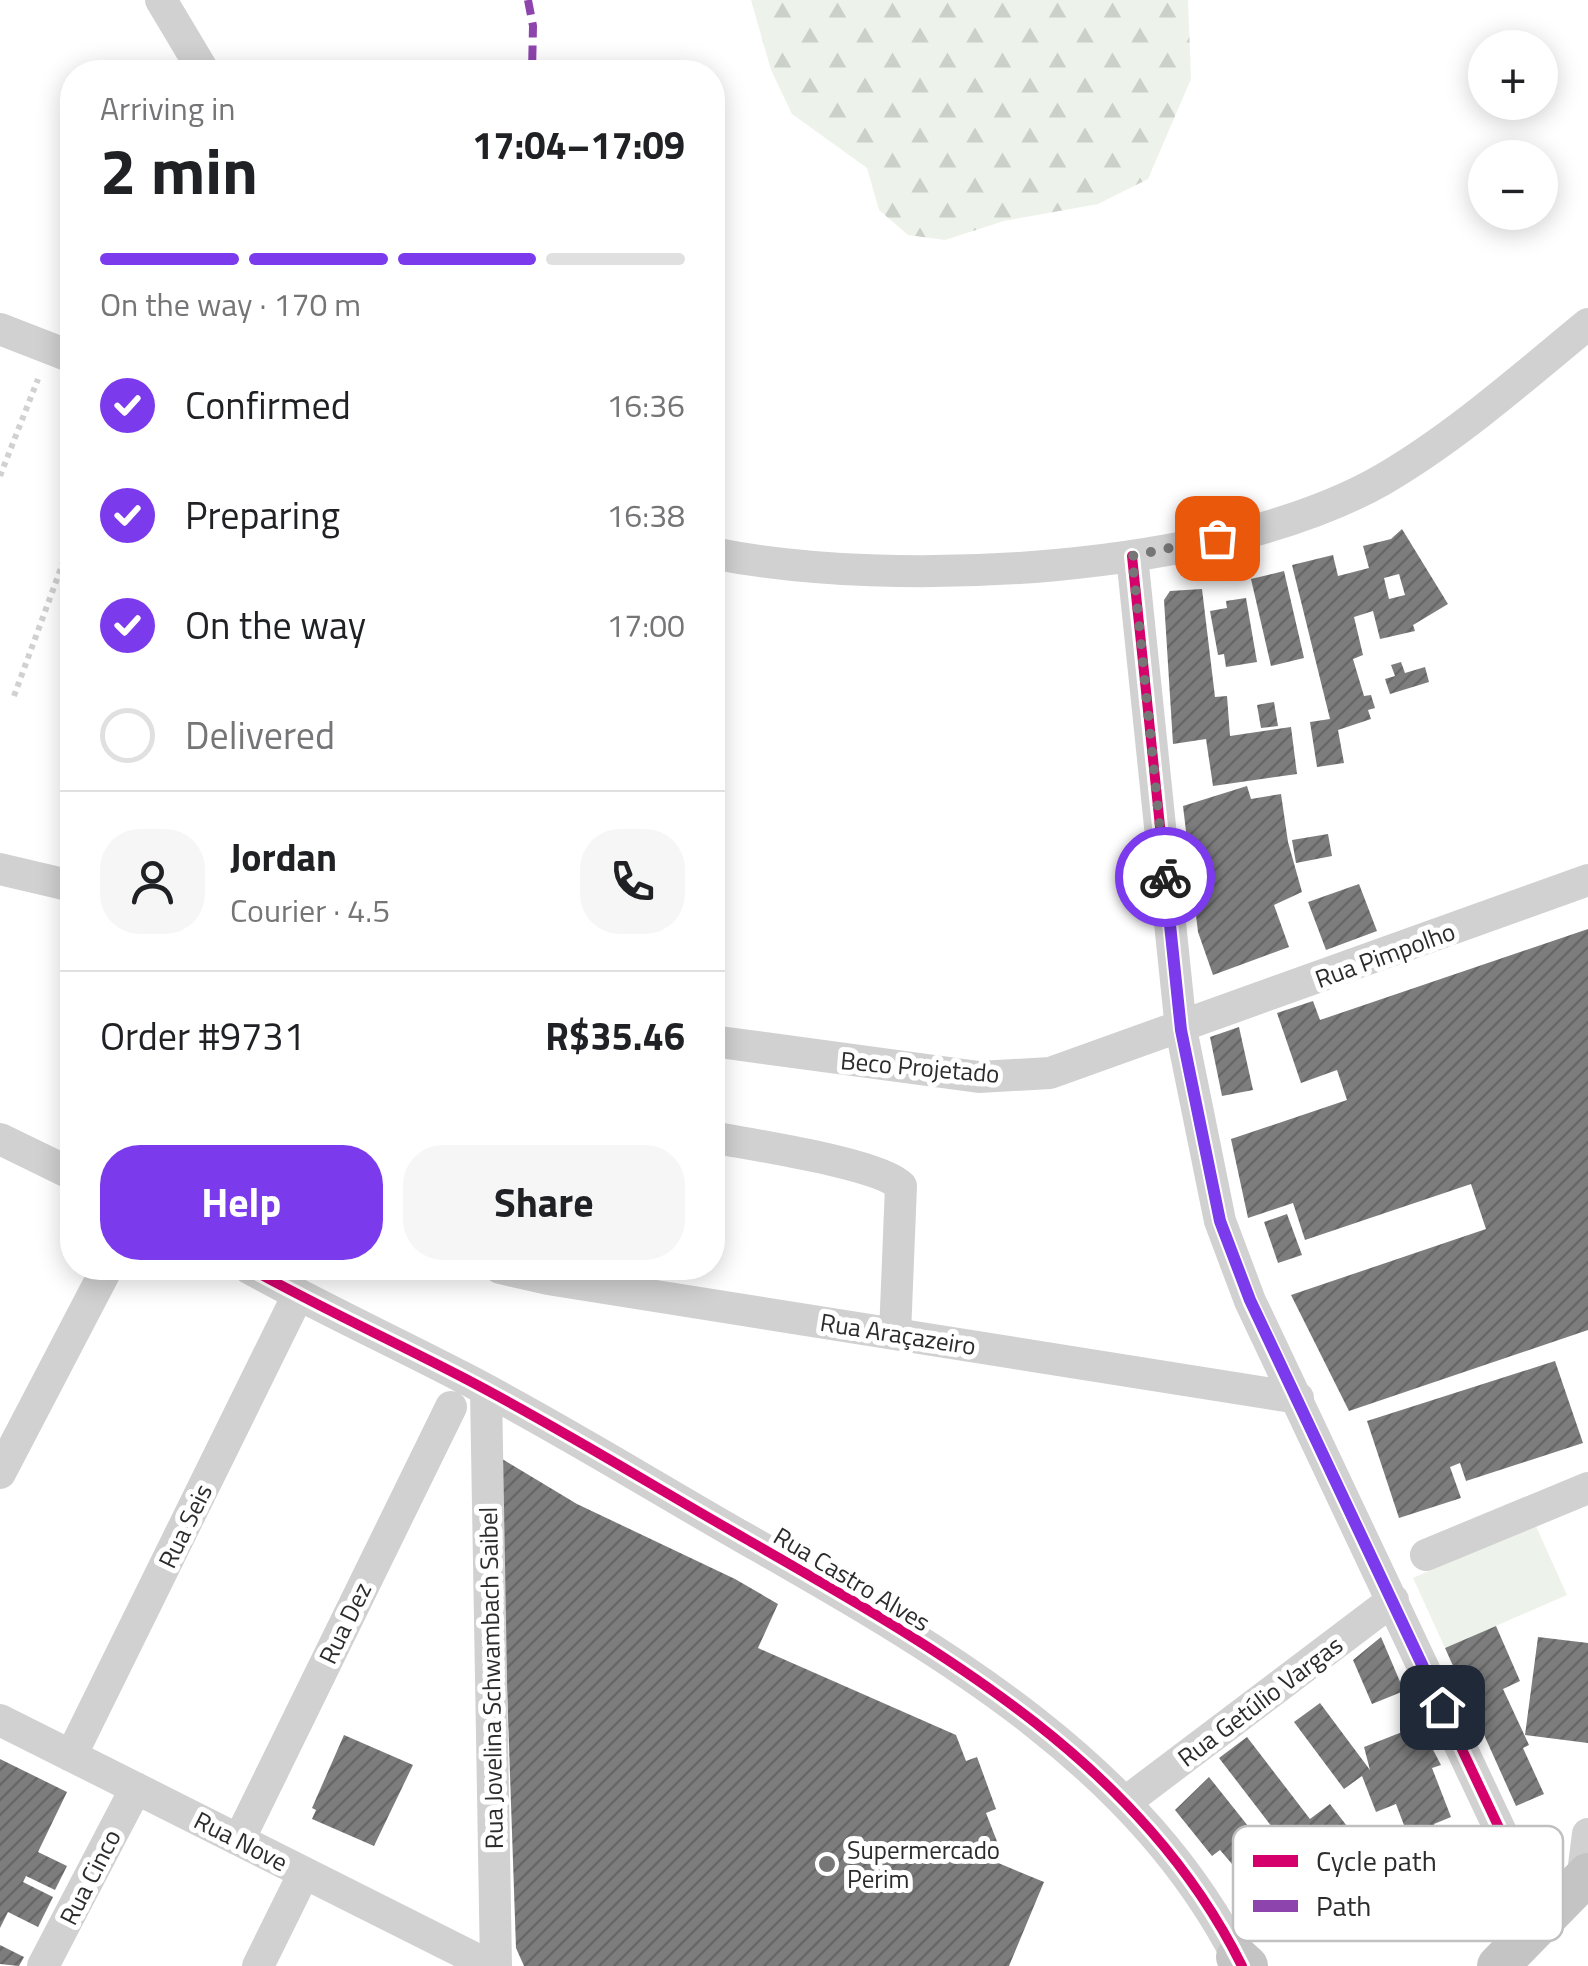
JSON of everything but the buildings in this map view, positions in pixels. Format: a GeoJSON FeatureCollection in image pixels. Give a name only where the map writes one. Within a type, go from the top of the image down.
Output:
{"type":"FeatureCollection","features":[{"type":"Feature","properties":{"kind":"main road"},"geometry":{"type":"LineString","coordinates":[[1563,1902],[1585,1877]]}},
{"type":"Feature","properties":{"kind":"main road"},"geometry":{"type":"LineString","coordinates":[[1498,1966],[1525,1941]]}},
{"type":"Feature","properties":{"kind":"street"},"geometry":{"type":"LineString","coordinates":[[161,0],[197,60]]}},
{"type":"Feature","properties":{"kind":"street"},"geometry":{"type":"LineString","coordinates":[[725,556],[811,570],[894,573],[1132,556],[1252,529],[1380,481],[1478,414],[1588,324]]}},
{"type":"Feature","properties":{"kind":"street"},"geometry":{"type":"LineString","coordinates":[[0,329],[60,353]]}},
{"type":"Feature","properties":{"kind":"street"},"geometry":{"type":"LineString","coordinates":[[1132,556],[1181,1030],[1220,1221],[1250,1300],[1499,1826]]}},
{"type":"Feature","properties":{"kind":"street"},"geometry":{"type":"LineString","coordinates":[[0,868],[60,883]]}},
{"type":"Feature","properties":{"kind":"street","name":"Rua Pimpolho"},"geometry":{"type":"LineString","coordinates":[[1181,1030],[1588,880]]}},
{"type":"Feature","properties":{"kind":"street","name":"Beco Projetado"},"geometry":{"type":"LineString","coordinates":[[725,1044],[979,1077],[1050,1073],[1181,1030]]}},
{"type":"Feature","properties":{"kind":"street"},"geometry":{"type":"LineString","coordinates":[[0,1139],[60,1168]]}},
{"type":"Feature","properties":{"kind":"street"},"geometry":{"type":"LineString","coordinates":[[725,1139],[863,1169],[894,1179],[901,1186],[895,1334]]}},
{"type":"Feature","properties":{"kind":"street"},"geometry":{"type":"LineString","coordinates":[[0,1473],[101,1280]]}},
{"type":"Feature","properties":{"kind":"street","name":"Rua Castro Alves"},"geometry":{"type":"LineString","coordinates":[[270,1280],[911,1636],[1061,1742],[1127,1801],[1183,1867],[1241,1964]]}},
{"type":"Feature","properties":{"kind":"street","name":"Rua Araçazeiro"},"geometry":{"type":"LineString","coordinates":[[548,1280],[1298,1398]]}},
{"type":"Feature","properties":{"kind":"street","name":"Rua Seis"},"geometry":{"type":"LineString","coordinates":[[71,1756],[298,1296]]}},
{"type":"Feature","properties":{"kind":"street","name":"Rua Dez"},"geometry":{"type":"LineString","coordinates":[[239,1840],[468,1392]]}},
{"type":"Feature","properties":{"kind":"street","name":"Rua Jovelina Schwambach Saibel"},"geometry":{"type":"LineString","coordinates":[[468,1392],[486,1965]]}},
{"type":"Feature","properties":{"kind":"street"},"geometry":{"type":"LineString","coordinates":[[1426,1555],[1588,1488]]}},
{"type":"Feature","properties":{"kind":"street","name":"Rua Getúlio Vargas"},"geometry":{"type":"LineString","coordinates":[[1127,1801],[1394,1600]]}},
{"type":"Feature","properties":{"kind":"street","name":"Rua Nove"},"geometry":{"type":"LineString","coordinates":[[0,1720],[486,1965]]}},
{"type":"Feature","properties":{"kind":"street","name":"Rua Cinco"},"geometry":{"type":"LineString","coordinates":[[44,1966],[136,1788]]}},
{"type":"Feature","properties":{"kind":"street"},"geometry":{"type":"LineString","coordinates":[[1585,1877],[1588,1834]]}},
{"type":"Feature","properties":{"kind":"street"},"geometry":{"type":"LineString","coordinates":[[258,1966],[304,1873]]}},
{"type":"Feature","properties":{"kind":"path"},"geometry":{"type":"LineString","coordinates":[[0,476],[60,355]]}},
{"type":"Feature","properties":{"kind":"path"},"geometry":{"type":"LineString","coordinates":[[14,696],[60,571]]}},
{"type":"Feature","properties":{"kind":"green space"},"geometry":{"type":"Polygon","coordinates":[[[751,0],[1188,0],[1191,79],[1148,179],[1098,204],[1004,221],[945,240],[908,235],[879,210],[867,168],[792,114],[771,70],[751,0]]]}},
{"type":"Feature","properties":{"kind":"green space"},"geometry":{"type":"Polygon","coordinates":[[[1535,1524],[1567,1595],[1445,1648],[1413,1578],[1535,1524]]]}},
{"type":"Feature","properties":{"kind":"marked path"},"geometry":{"type":"LineString","coordinates":[[528,0],[533,26],[532,60]]}},
{"type":"Feature","properties":{"kind":"cycle path"},"geometry":{"type":"LineString","coordinates":[[1132,556],[1181,1029],[1220,1221],[1250,1301],[1498,1826]]}},
{"type":"Feature","properties":{"kind":"cycle path"},"geometry":{"type":"LineString","coordinates":[[272,1280],[535,1417],[890,1623],[960,1668],[1028,1717],[1091,1770],[1148,1828],[1199,1893],[1242,1966]]}},
{"type":"Feature","properties":{"kind":"way so far"},"geometry":{"type":"LineString","coordinates":[[1165,877],[1132,556],[1217,538]]}},
{"type":"Feature","properties":{"kind":"place","name":"Supermercado Perim"},"geometry":{"type":"Point","coordinates":[827,1864]}},
{"type":"Feature","properties":{"kind":"route"},"geometry":{"type":"LineString","coordinates":[[1165,877],[1181,1030],[1220,1221],[1250,1300],[1442,1707]]}}]}
